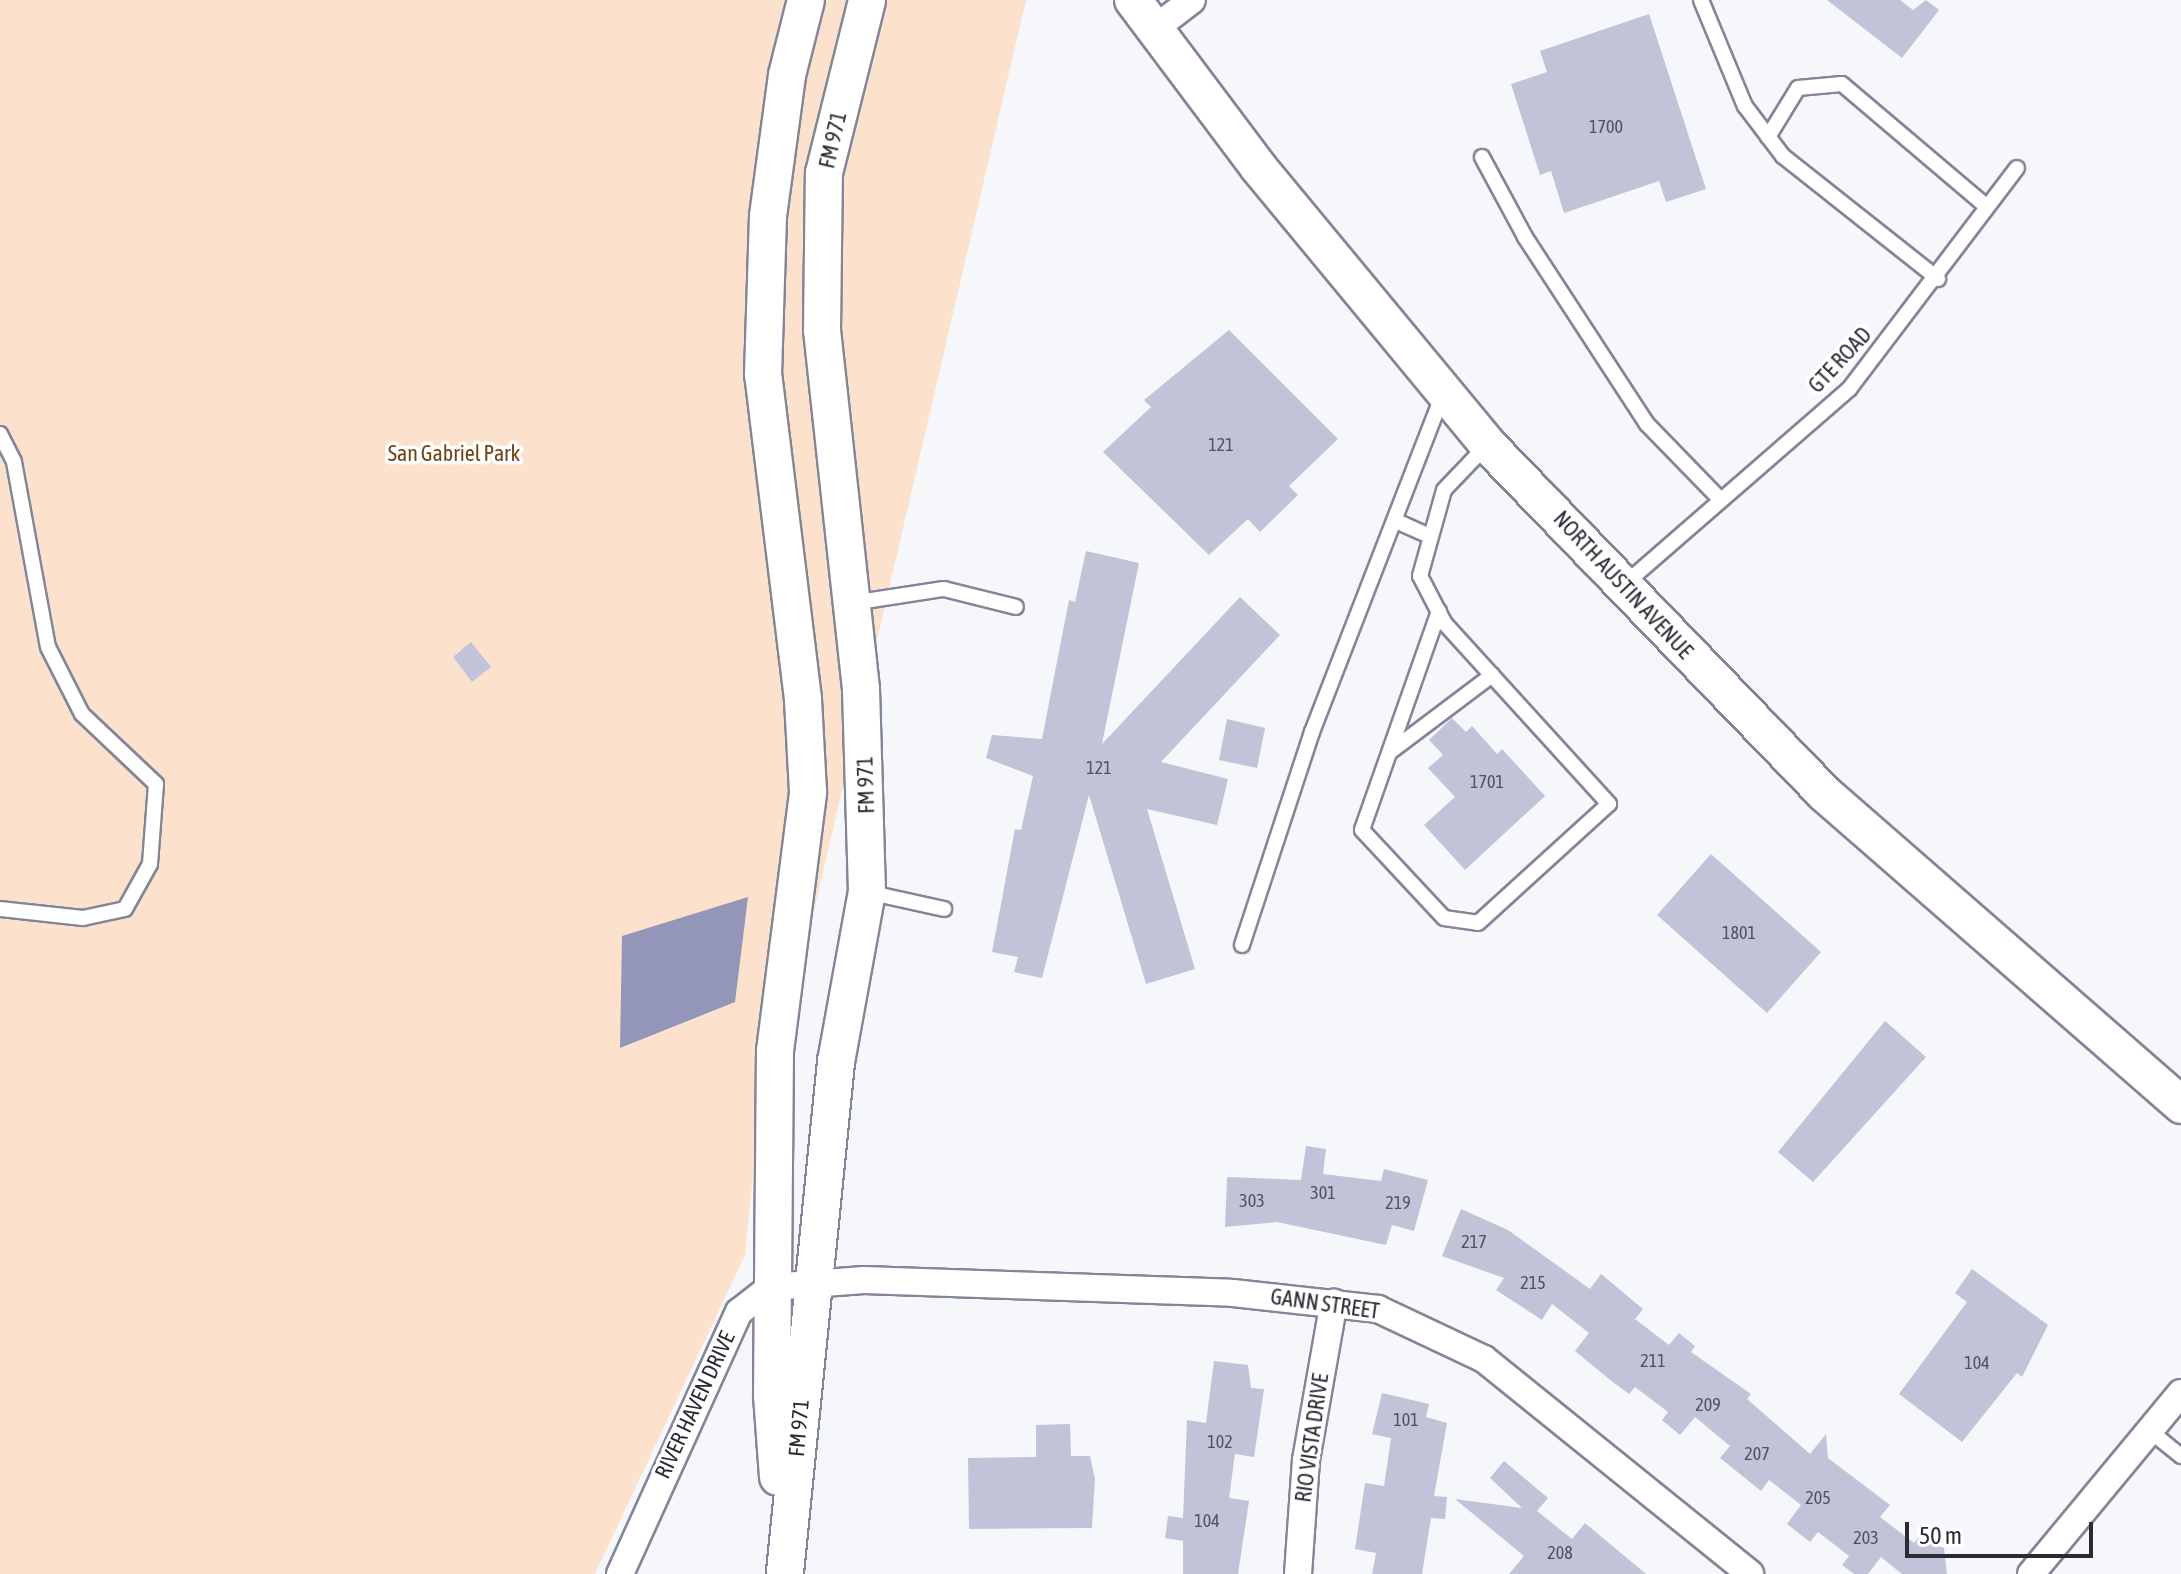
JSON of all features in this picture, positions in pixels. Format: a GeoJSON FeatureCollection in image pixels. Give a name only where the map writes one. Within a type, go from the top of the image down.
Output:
{"type":"FeatureCollection","features":[{"type":"Feature","properties":{"kind":"main road","name":"FM 971"},"geometry":{"type":"LineString","coordinates":[[785,1573],[771,1287],[775,1051],[808,792],[791,609],[763,375],[768,216],[787,75],[806,0]]}},
{"type":"Feature","properties":{"kind":"main road","name":"FM 971"},"geometry":{"type":"LineString","coordinates":[[785,1573],[836,1062],[867,892],[861,689],[848,604],[822,330],[824,173],[867,0]]}},
{"type":"Feature","properties":{"kind":"main road","name":"NORTH AUSTIN AVENUE"},"geometry":{"type":"LineString","coordinates":[[1133,0],[1153,30],[1488,445],[1626,583],[1825,794],[2181,1105]]}},
{"type":"Feature","properties":{"kind":"main road"},"geometry":{"type":"LineString","coordinates":[[791,609],[848,604]]}},
{"type":"Feature","properties":{"kind":"street"},"geometry":{"type":"LineString","coordinates":[[1153,30],[1192,0]]}},
{"type":"Feature","properties":{"kind":"street","name":"RIVER HAVEN DRIVE"},"geometry":{"type":"LineString","coordinates":[[620,1574],[717,1350],[739,1312],[771,1287],[812,1281]]}},
{"type":"Feature","properties":{"kind":"street","name":"GANN STREET"},"geometry":{"type":"LineString","coordinates":[[812,1281],[1334,1302],[1420,1323],[1484,1359],[1750,1574]]}},
{"type":"Feature","properties":{"kind":"street","name":"RIO VISTA DRIVE"},"geometry":{"type":"LineString","coordinates":[[1298,1574],[1306,1460],[1334,1302]]}},
{"type":"Feature","properties":{"kind":"street"},"geometry":{"type":"LineString","coordinates":[[2031,1574],[2181,1393]]}},
{"type":"Feature","properties":{"kind":"lane"},"geometry":{"type":"LineString","coordinates":[[1701,0],[1731,78],[1768,137],[1938,279]]}},
{"type":"Feature","properties":{"kind":"lane"},"geometry":{"type":"LineString","coordinates":[[1768,137],[1798,88],[1842,84],[1987,207]]}},
{"type":"Feature","properties":{"kind":"lane"},"geometry":{"type":"LineString","coordinates":[[1482,157],[1525,237],[1647,424],[1720,499]]}},
{"type":"Feature","properties":{"kind":"lane","name":"GTE ROAD"},"geometry":{"type":"LineString","coordinates":[[1626,583],[1850,388],[1938,279],[2017,168]]}},
{"type":"Feature","properties":{"kind":"lane"},"geometry":{"type":"LineString","coordinates":[[1242,945],[1312,732],[1444,392]]}},
{"type":"Feature","properties":{"kind":"lane"},"geometry":{"type":"LineString","coordinates":[[0,434],[14,462],[48,647],[82,714],[156,784],[150,864],[125,909],[83,918],[0,909]]}},
{"type":"Feature","properties":{"kind":"lane"},"geometry":{"type":"LineString","coordinates":[[1439,611],[1362,830],[1444,918],[1478,923],[1609,804],[1492,675],[1439,611],[1420,576],[1427,535],[1444,490],[1488,445]]}},
{"type":"Feature","properties":{"kind":"lane"},"geometry":{"type":"LineString","coordinates":[[1396,521],[1427,535]]}},
{"type":"Feature","properties":{"kind":"lane"},"geometry":{"type":"LineString","coordinates":[[848,604],[944,589],[1016,607]]}},
{"type":"Feature","properties":{"kind":"lane"},"geometry":{"type":"LineString","coordinates":[[1389,753],[1492,675]]}},
{"type":"Feature","properties":{"kind":"lane"},"geometry":{"type":"LineString","coordinates":[[867,892],[944,909]]}},
{"type":"Feature","properties":{"kind":"lane"},"geometry":{"type":"LineString","coordinates":[[2150,1431],[2181,1456]]}},
{"type":"Feature","properties":{"kind":"green space","name":"San Gabriel Park"},"geometry":{"type":"Polygon","coordinates":[[[0,0],[1026,0],[753,1173],[745,1255],[595,1574],[0,1574],[0,0]]]}},
{"type":"Feature","properties":{"kind":"water"},"geometry":{"type":"Polygon","coordinates":[[[748,897],[735,1002],[620,1048],[622,936],[748,897]]]}},
{"type":"Feature","properties":{"kind":"building"},"geometry":{"type":"Polygon","coordinates":[[[1827,0],[1900,0],[1913,10],[1926,0],[1939,10],[1902,58],[1827,0]]]}},
{"type":"Feature","properties":{"kind":"building"},"geometry":{"type":"Polygon","coordinates":[[[1649,14],[1706,189],[1666,202],[1659,181],[1564,213],[1551,171],[1540,175],[1511,84],[1547,72],[1540,51],[1649,14]]]}},
{"type":"Feature","properties":{"kind":"building"},"geometry":{"type":"Polygon","coordinates":[[[1229,330],[1338,439],[1289,486],[1298,495],[1260,532],[1248,519],[1209,555],[1103,452],[1151,407],[1144,400],[1229,330]]]}},
{"type":"Feature","properties":{"kind":"building"},"geometry":{"type":"Polygon","coordinates":[[[1086,551],[1139,563],[1102,744],[1240,597],[1280,635],[1161,762],[1228,779],[1217,825],[1147,809],[1195,969],[1146,984],[1089,795],[1042,978],[1014,972],[1018,957],[992,952],[1015,829],[1021,830],[1033,776],[986,758],[992,735],[1042,739],[1069,600],[1075,602],[1086,551]]]}},
{"type":"Feature","properties":{"kind":"building"},"geometry":{"type":"Polygon","coordinates":[[[471,642],[491,667],[472,682],[453,657],[471,642]]]}},
{"type":"Feature","properties":{"kind":"building"},"geometry":{"type":"Polygon","coordinates":[[[1452,718],[1466,732],[1472,726],[1497,754],[1502,749],[1545,796],[1465,870],[1424,825],[1455,797],[1428,768],[1443,755],[1429,740],[1452,718]]]}},
{"type":"Feature","properties":{"kind":"building"},"geometry":{"type":"Polygon","coordinates":[[[1227,719],[1265,728],[1257,768],[1219,760],[1227,719]]]}},
{"type":"Feature","properties":{"kind":"building"},"geometry":{"type":"Polygon","coordinates":[[[1711,854],[1821,952],[1767,1013],[1657,915],[1711,854]]]}},
{"type":"Feature","properties":{"kind":"building"},"geometry":{"type":"Polygon","coordinates":[[[1885,1021],[1926,1057],[1813,1182],[1778,1152],[1885,1021]]]}},
{"type":"Feature","properties":{"kind":"building"},"geometry":{"type":"Polygon","coordinates":[[[1306,1146],[1326,1149],[1323,1174],[1381,1181],[1384,1169],[1428,1180],[1414,1231],[1392,1225],[1386,1245],[1277,1222],[1225,1227],[1227,1177],[1301,1180],[1306,1146]]]}},
{"type":"Feature","properties":{"kind":"building"},"geometry":{"type":"Polygon","coordinates":[[[1461,1209],[1508,1230],[1590,1289],[1601,1274],[1643,1309],[1635,1319],[1669,1345],[1679,1333],[1695,1346],[1691,1352],[1751,1394],[1747,1399],[1810,1454],[1826,1434],[1828,1458],[1890,1505],[1880,1517],[1914,1543],[1918,1538],[1944,1548],[1947,1574],[1902,1574],[1881,1557],[1868,1574],[1854,1574],[1842,1565],[1849,1556],[1818,1532],[1810,1542],[1787,1524],[1801,1505],[1769,1480],[1761,1491],[1720,1458],[1730,1446],[1695,1417],[1680,1435],[1662,1420],[1668,1412],[1635,1387],[1629,1394],[1609,1379],[1575,1351],[1589,1333],[1552,1304],[1542,1320],[1496,1290],[1504,1278],[1442,1256],[1461,1209]]]}},
{"type":"Feature","properties":{"kind":"building"},"geometry":{"type":"Polygon","coordinates":[[[1972,1269],[2048,1325],[2022,1377],[2017,1373],[1962,1442],[1899,1394],[1967,1302],[1955,1293],[1972,1269]]]}},
{"type":"Feature","properties":{"kind":"building"},"geometry":{"type":"Polygon","coordinates":[[[1214,1361],[1248,1365],[1251,1388],[1264,1389],[1254,1457],[1235,1454],[1229,1498],[1249,1501],[1238,1574],[1183,1574],[1183,1541],[1165,1538],[1168,1516],[1183,1518],[1187,1420],[1206,1423],[1214,1361]]]}},
{"type":"Feature","properties":{"kind":"building"},"geometry":{"type":"Polygon","coordinates":[[[1382,1393],[1429,1404],[1426,1417],[1447,1423],[1434,1496],[1447,1497],[1445,1519],[1431,1518],[1422,1574],[1372,1574],[1376,1553],[1355,1549],[1365,1483],[1384,1486],[1391,1438],[1372,1434],[1382,1393]]]}},
{"type":"Feature","properties":{"kind":"building"},"geometry":{"type":"Polygon","coordinates":[[[1070,1424],[1071,1456],[1090,1456],[1095,1479],[1092,1528],[969,1529],[968,1458],[1036,1457],[1036,1425],[1070,1424]]]}},
{"type":"Feature","properties":{"kind":"building"},"geometry":{"type":"Polygon","coordinates":[[[1504,1461],[1548,1498],[1537,1511],[1572,1539],[1585,1523],[1646,1574],[1509,1574],[1524,1556],[1455,1499],[1522,1508],[1490,1478],[1504,1461]]]}}]}
